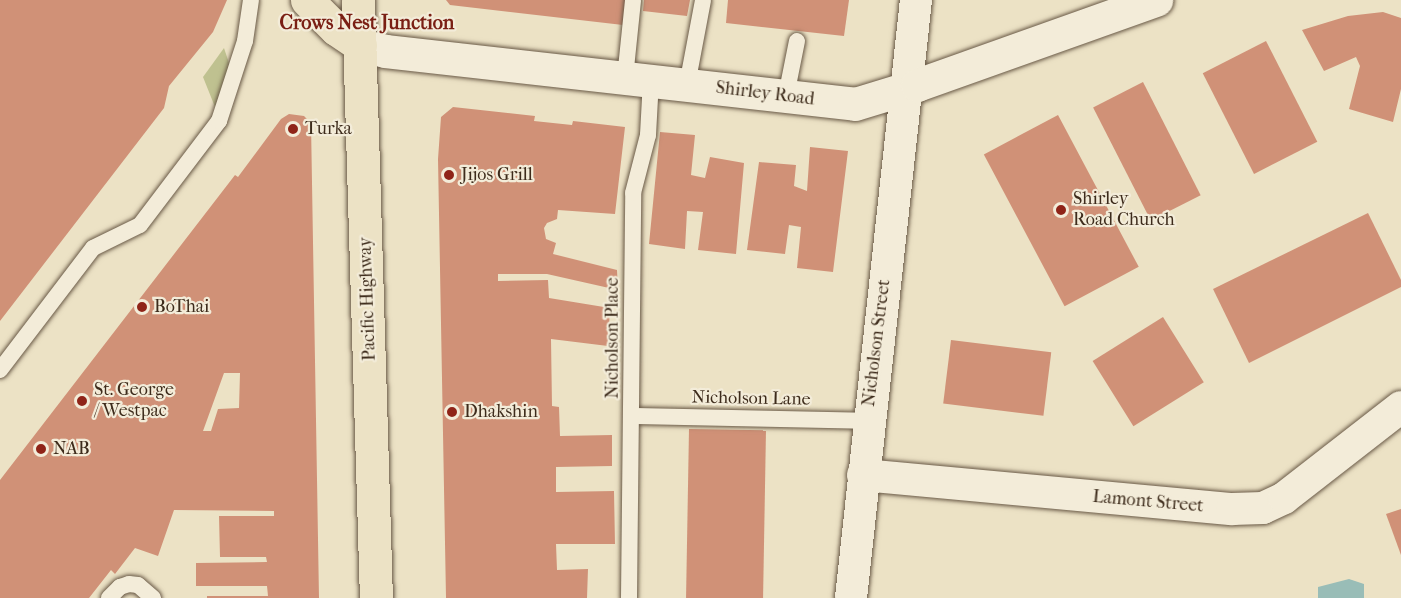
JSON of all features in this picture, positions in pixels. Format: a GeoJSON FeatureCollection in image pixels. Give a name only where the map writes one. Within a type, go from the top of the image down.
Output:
{"type":"FeatureCollection","features":[{"type":"Feature","properties":{"kind":"main road"},"geometry":{"type":"LineString","coordinates":[[307,0],[336,29],[360,45]]}},
{"type":"Feature","properties":{"kind":"main road","name":"Pacific Highway"},"geometry":{"type":"LineString","coordinates":[[358,0],[376,598]]}},
{"type":"Feature","properties":{"kind":"main road","name":"Shirley Road"},"geometry":{"type":"LineString","coordinates":[[360,45],[386,51],[855,104],[1156,0]]}},
{"type":"Feature","properties":{"kind":"street","name":"Nicholson Street"},"geometry":{"type":"LineString","coordinates":[[851,598],[868,421],[916,0]]}},
{"type":"Feature","properties":{"kind":"street","name":"Lamont Street"},"geometry":{"type":"LineString","coordinates":[[863,475],[1232,509],[1263,508],[1284,498],[1401,407]]}},
{"type":"Feature","properties":{"kind":"lane"},"geometry":{"type":"LineString","coordinates":[[0,370],[93,248],[140,225],[219,121],[245,41],[251,0]]}},
{"type":"Feature","properties":{"kind":"lane","name":"Nicholson Place"},"geometry":{"type":"LineString","coordinates":[[629,598],[633,193],[648,135],[638,79],[633,0]]}},
{"type":"Feature","properties":{"kind":"lane"},"geometry":{"type":"LineString","coordinates":[[687,85],[703,0]]}},
{"type":"Feature","properties":{"kind":"lane"},"geometry":{"type":"LineString","coordinates":[[786,96],[797,41]]}},
{"type":"Feature","properties":{"kind":"lane","name":"Nicholson Lane"},"geometry":{"type":"LineString","coordinates":[[632,416],[868,421]]}},
{"type":"Feature","properties":{"kind":"lane"},"geometry":{"type":"LineString","coordinates":[[109,598],[120,587],[129,584],[138,585],[153,598]]}},
{"type":"Feature","properties":{"kind":"green space"},"geometry":{"type":"Polygon","coordinates":[[[224,48],[230,66],[215,107],[203,77],[224,48]]]}},
{"type":"Feature","properties":{"kind":"water"},"geometry":{"type":"Polygon","coordinates":[[[1349,579],[1364,584],[1364,598],[1318,598],[1318,587],[1349,579]]]}},
{"type":"Feature","properties":{"kind":"building"},"geometry":{"type":"Polygon","coordinates":[[[0,0],[227,0],[213,32],[169,86],[164,108],[0,321],[0,0]]]}},
{"type":"Feature","properties":{"kind":"building"},"geometry":{"type":"Polygon","coordinates":[[[446,0],[626,0],[623,25],[450,5],[446,0]]]}},
{"type":"Feature","properties":{"kind":"building"},"geometry":{"type":"Polygon","coordinates":[[[644,0],[690,0],[687,16],[643,11],[644,0]]]}},
{"type":"Feature","properties":{"kind":"building"},"geometry":{"type":"Polygon","coordinates":[[[728,0],[849,0],[844,36],[726,23],[728,0]]]}},
{"type":"Feature","properties":{"kind":"building"},"geometry":{"type":"Polygon","coordinates":[[[1383,12],[1401,18],[1401,89],[1393,122],[1349,109],[1360,66],[1356,57],[1324,71],[1302,30],[1348,16],[1383,12]]]}},
{"type":"Feature","properties":{"kind":"building"},"geometry":{"type":"Polygon","coordinates":[[[1266,41],[1317,142],[1254,174],[1203,73],[1266,41]]]}},
{"type":"Feature","properties":{"kind":"building"},"geometry":{"type":"Polygon","coordinates":[[[1143,82],[1201,195],[1151,221],[1093,107],[1143,82]]]}},
{"type":"Feature","properties":{"kind":"building"},"geometry":{"type":"Polygon","coordinates":[[[453,107],[535,116],[534,121],[572,125],[573,121],[625,127],[615,214],[558,210],[557,219],[547,223],[544,228],[546,239],[556,243],[553,254],[617,270],[618,290],[547,274],[498,274],[498,281],[548,280],[549,298],[610,308],[608,346],[551,339],[552,406],[559,407],[560,436],[612,435],[612,466],[556,467],[556,492],[614,491],[615,544],[556,544],[557,570],[588,569],[587,598],[446,598],[438,159],[441,117],[453,107]]]}},
{"type":"Feature","properties":{"kind":"building"},"geometry":{"type":"Polygon","coordinates":[[[289,114],[304,116],[311,123],[319,598],[207,598],[207,596],[268,596],[267,586],[196,586],[196,563],[267,562],[266,557],[220,557],[219,516],[274,516],[274,511],[174,510],[158,556],[135,548],[115,574],[111,570],[89,598],[0,598],[0,480],[235,175],[238,177],[281,119],[289,114]],[[224,373],[203,431],[211,431],[218,409],[239,408],[240,373],[224,373]]]}},
{"type":"Feature","properties":{"kind":"building","name":"Shirley Road Church"},"geometry":{"type":"Polygon","coordinates":[[[1058,115],[1139,267],[1065,306],[984,154],[1058,115]]]}},
{"type":"Feature","properties":{"kind":"building"},"geometry":{"type":"Polygon","coordinates":[[[660,132],[695,135],[691,175],[705,178],[710,157],[744,163],[736,254],[698,250],[703,212],[687,211],[685,249],[649,244],[660,132]]]}},
{"type":"Feature","properties":{"kind":"building"},"geometry":{"type":"Polygon","coordinates":[[[810,147],[848,151],[833,272],[797,268],[801,227],[789,225],[785,254],[747,250],[759,162],[796,165],[794,186],[807,191],[810,147]]]}},
{"type":"Feature","properties":{"kind":"building"},"geometry":{"type":"Polygon","coordinates":[[[1368,213],[1401,280],[1401,287],[1249,363],[1213,289],[1368,213]]]}},
{"type":"Feature","properties":{"kind":"building"},"geometry":{"type":"Polygon","coordinates":[[[1163,317],[1204,382],[1133,426],[1093,361],[1163,317]]]}},
{"type":"Feature","properties":{"kind":"building"},"geometry":{"type":"Polygon","coordinates":[[[951,340],[1051,352],[1043,416],[943,404],[951,340]]]}},
{"type":"Feature","properties":{"kind":"building"},"geometry":{"type":"Polygon","coordinates":[[[689,429],[766,430],[763,598],[686,598],[689,429]]]}},
{"type":"Feature","properties":{"kind":"building"},"geometry":{"type":"Polygon","coordinates":[[[1401,509],[1401,555],[1386,514],[1401,509]]]}},
{"type":"Feature","properties":{"kind":"place","name":"Turka"},"geometry":{"type":"Point","coordinates":[293,129]}},
{"type":"Feature","properties":{"kind":"place","name":"Jijos Grill"},"geometry":{"type":"Point","coordinates":[449,175]}},
{"type":"Feature","properties":{"kind":"place","name":"Shirley Road Church"},"geometry":{"type":"Point","coordinates":[1061,210]}},
{"type":"Feature","properties":{"kind":"place","name":"BoThai"},"geometry":{"type":"Point","coordinates":[142,307]}},
{"type":"Feature","properties":{"kind":"place","name":"St. George / Westpac"},"geometry":{"type":"Point","coordinates":[82,401]}},
{"type":"Feature","properties":{"kind":"place","name":"Dhakshin"},"geometry":{"type":"Point","coordinates":[452,412]}},
{"type":"Feature","properties":{"kind":"place","name":"NAB"},"geometry":{"type":"Point","coordinates":[41,449]}},
{"type":"Feature","properties":{"kind":"district","name":"Crows Nest Junction"},"geometry":{"type":"Point","coordinates":[367,22]}}]}
